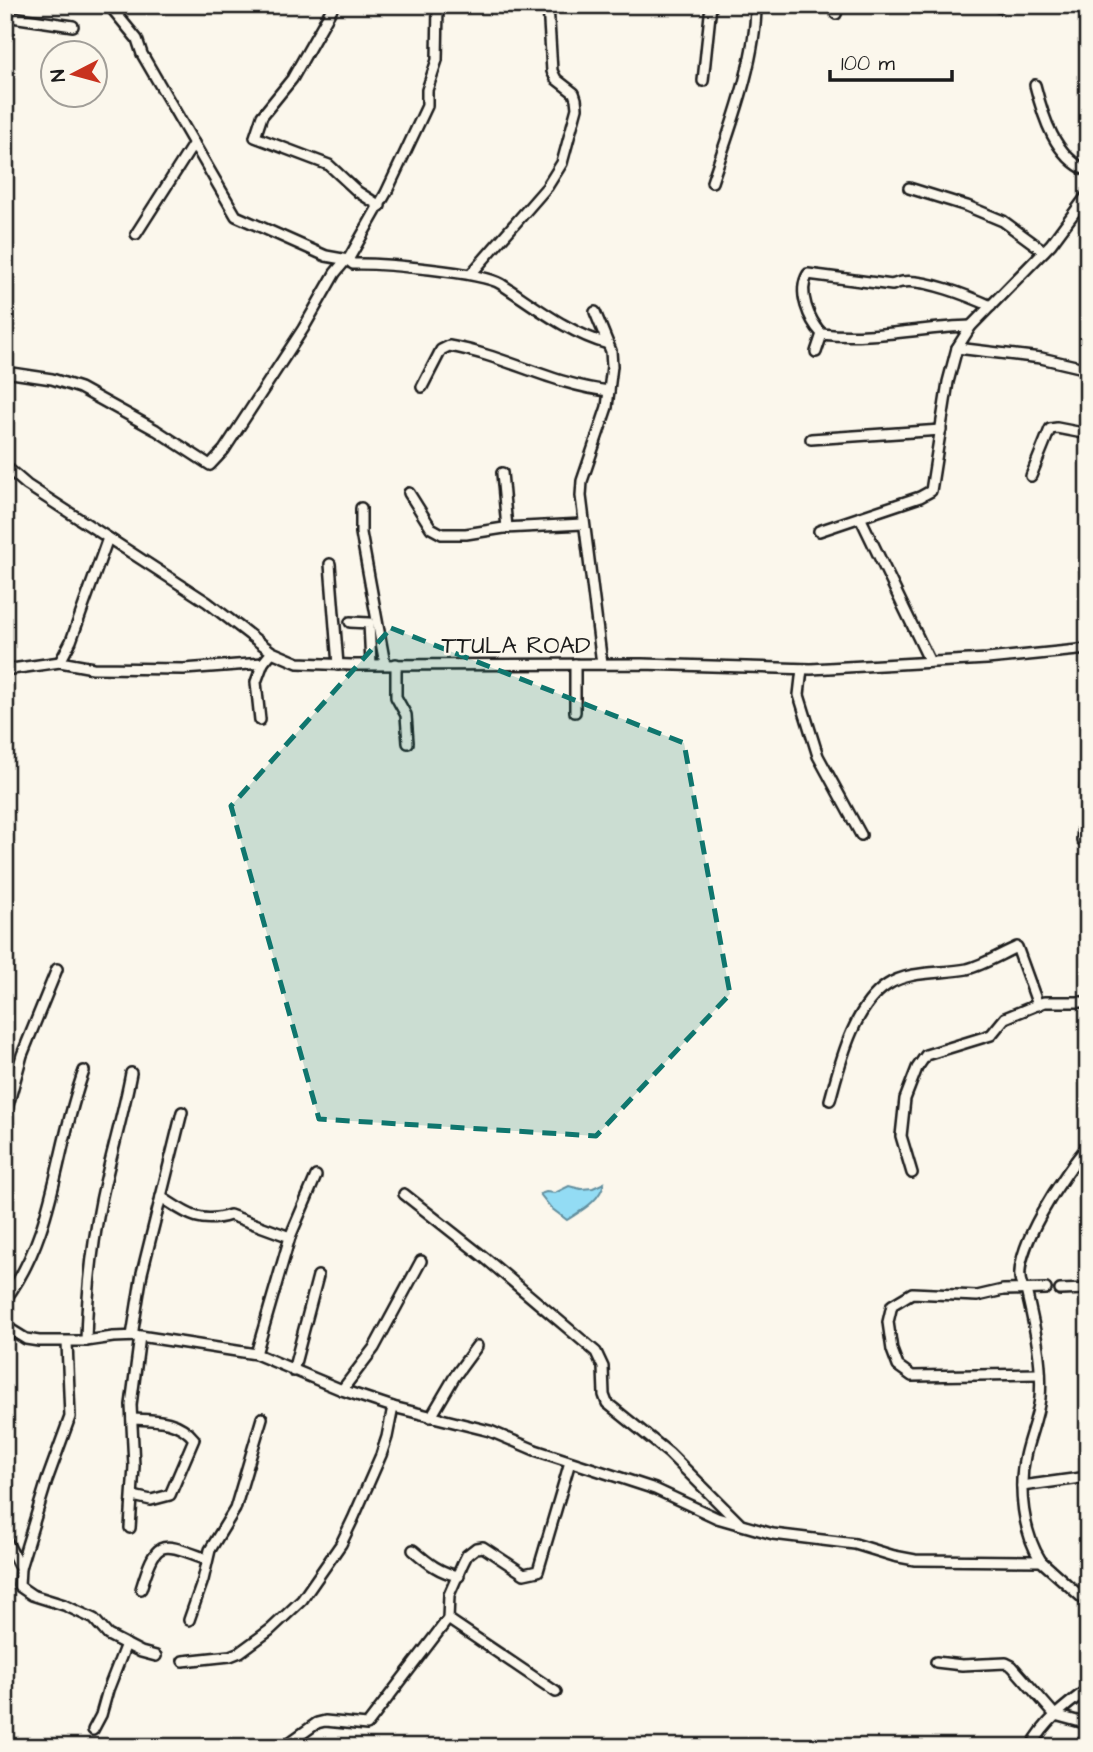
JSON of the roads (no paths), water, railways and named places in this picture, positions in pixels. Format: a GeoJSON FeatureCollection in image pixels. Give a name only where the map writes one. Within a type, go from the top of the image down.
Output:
{"type":"FeatureCollection","features":[{"type":"Feature","properties":{"kind":"street"},"geometry":{"type":"LineString","coordinates":[[109,5],[137,39],[142,54],[236,216],[326,256],[353,264],[471,274],[499,283],[587,338],[608,344]]}},
{"type":"Feature","properties":{"kind":"street"},"geometry":{"type":"LineString","coordinates":[[334,5],[292,79],[262,116],[255,136],[330,166],[358,192],[380,206]]}},
{"type":"Feature","properties":{"kind":"street"},"geometry":{"type":"LineString","coordinates":[[5,372],[52,379],[80,387],[156,430],[210,465],[224,450],[380,206],[427,106],[427,90],[437,60],[438,5]]}},
{"type":"Feature","properties":{"kind":"street"},"geometry":{"type":"LineString","coordinates":[[471,274],[557,173],[568,146],[577,107],[576,99],[575,93],[556,79],[552,71],[548,5]]}},
{"type":"Feature","properties":{"kind":"street"},"geometry":{"type":"LineString","coordinates":[[703,81],[710,5]]}},
{"type":"Feature","properties":{"kind":"street"},"geometry":{"type":"LineString","coordinates":[[712,181],[747,67],[756,23],[756,5]]}},
{"type":"Feature","properties":{"kind":"street"},"geometry":{"type":"LineString","coordinates":[[5,16],[73,26]]}},
{"type":"Feature","properties":{"kind":"street"},"geometry":{"type":"LineString","coordinates":[[1035,85],[1047,122],[1061,152],[1088,171]]}},
{"type":"Feature","properties":{"kind":"street"},"geometry":{"type":"LineString","coordinates":[[136,234],[194,143]]}},
{"type":"Feature","properties":{"kind":"street"},"geometry":{"type":"LineString","coordinates":[[909,188],[967,206],[1003,221],[1044,250]]}},
{"type":"Feature","properties":{"kind":"street"},"geometry":{"type":"LineString","coordinates":[[819,531],[920,498],[931,491],[952,359],[957,348],[971,326],[1044,250],[1088,194]]}},
{"type":"Feature","properties":{"kind":"street"},"geometry":{"type":"LineString","coordinates":[[822,334],[806,303],[804,287],[808,274],[892,285],[900,282],[933,286],[991,306]]}},
{"type":"Feature","properties":{"kind":"street"},"geometry":{"type":"LineString","coordinates":[[594,313],[608,344],[612,366],[600,432],[582,481],[581,496],[602,664]]}},
{"type":"Feature","properties":{"kind":"street"},"geometry":{"type":"LineString","coordinates":[[822,334],[867,335],[971,326]]}},
{"type":"Feature","properties":{"kind":"street"},"geometry":{"type":"LineString","coordinates":[[816,352],[822,334]]}},
{"type":"Feature","properties":{"kind":"street"},"geometry":{"type":"LineString","coordinates":[[422,387],[441,350],[449,346],[497,357],[589,389],[609,391]]}},
{"type":"Feature","properties":{"kind":"street"},"geometry":{"type":"LineString","coordinates":[[957,348],[1041,358],[1088,369]]}},
{"type":"Feature","properties":{"kind":"street"},"geometry":{"type":"LineString","coordinates":[[1031,476],[1050,429],[1088,434]]}},
{"type":"Feature","properties":{"kind":"street"},"geometry":{"type":"LineString","coordinates":[[811,439],[941,430]]}},
{"type":"Feature","properties":{"kind":"street","name":"TTULA ROAD"},"geometry":{"type":"LineString","coordinates":[[5,466],[27,485],[207,602],[272,652],[298,663],[682,664],[802,669],[1088,649]]}},
{"type":"Feature","properties":{"kind":"street"},"geometry":{"type":"LineString","coordinates":[[502,472],[508,528]]}},
{"type":"Feature","properties":{"kind":"street"},"geometry":{"type":"LineString","coordinates":[[409,493],[431,528],[442,534],[583,524]]}},
{"type":"Feature","properties":{"kind":"street"},"geometry":{"type":"LineString","coordinates":[[361,508],[361,533],[385,664]]}},
{"type":"Feature","properties":{"kind":"street"},"geometry":{"type":"LineString","coordinates":[[860,517],[930,662]]}},
{"type":"Feature","properties":{"kind":"street"},"geometry":{"type":"LineString","coordinates":[[60,663],[71,641],[108,538]]}},
{"type":"Feature","properties":{"kind":"street"},"geometry":{"type":"LineString","coordinates":[[330,564],[338,665]]}},
{"type":"Feature","properties":{"kind":"street"},"geometry":{"type":"LineString","coordinates":[[350,622],[369,623],[371,664]]}},
{"type":"Feature","properties":{"kind":"street"},"geometry":{"type":"LineString","coordinates":[[260,720],[256,682],[263,663],[272,652]]}},
{"type":"Feature","properties":{"kind":"street"},"geometry":{"type":"LineString","coordinates":[[5,670],[60,663],[81,667],[184,669],[263,663]]}},
{"type":"Feature","properties":{"kind":"street"},"geometry":{"type":"LineString","coordinates":[[396,664],[396,696],[406,715],[408,743]]}},
{"type":"Feature","properties":{"kind":"street"},"geometry":{"type":"LineString","coordinates":[[575,664],[575,712]]}},
{"type":"Feature","properties":{"kind":"street"},"geometry":{"type":"LineString","coordinates":[[802,669],[799,695],[818,755],[862,835]]}},
{"type":"Feature","properties":{"kind":"street"},"geometry":{"type":"LineString","coordinates":[[1083,840],[1088,754]]}},
{"type":"Feature","properties":{"kind":"street"},"geometry":{"type":"LineString","coordinates":[[830,1100],[850,1035],[869,1002],[887,984],[915,975],[968,968],[1017,947],[1038,1005]]}},
{"type":"Feature","properties":{"kind":"street"},"geometry":{"type":"LineString","coordinates":[[5,1116],[22,1055],[57,969]]}},
{"type":"Feature","properties":{"kind":"street"},"geometry":{"type":"LineString","coordinates":[[912,1172],[901,1136],[905,1099],[917,1068],[926,1055],[991,1035],[1005,1018],[1044,1003],[1088,1002]]}},
{"type":"Feature","properties":{"kind":"street"},"geometry":{"type":"LineString","coordinates":[[5,1300],[22,1277],[41,1234],[60,1151],[84,1071]]}},
{"type":"Feature","properties":{"kind":"street"},"geometry":{"type":"LineString","coordinates":[[86,1341],[88,1283],[101,1202],[131,1073]]}},
{"type":"Feature","properties":{"kind":"street"},"geometry":{"type":"LineString","coordinates":[[130,1528],[134,1437],[131,1405],[142,1273],[182,1112]]}},
{"type":"Feature","properties":{"kind":"street"},"geometry":{"type":"LineString","coordinates":[[1088,1146],[1037,1222],[1019,1269],[1040,1374],[1039,1405],[1024,1459],[1022,1486],[1030,1539],[1041,1561],[1088,1603]]}},
{"type":"Feature","properties":{"kind":"street"},"geometry":{"type":"LineString","coordinates":[[256,1354],[290,1237],[316,1176]]}},
{"type":"Feature","properties":{"kind":"street"},"geometry":{"type":"LineString","coordinates":[[404,1194],[596,1352],[603,1367],[607,1403],[669,1453],[743,1526]]}},
{"type":"Feature","properties":{"kind":"street"},"geometry":{"type":"LineString","coordinates":[[162,1197],[195,1218],[220,1219],[230,1215],[290,1237]]}},
{"type":"Feature","properties":{"kind":"street"},"geometry":{"type":"LineString","coordinates":[[342,1390],[374,1348],[421,1261]]}},
{"type":"Feature","properties":{"kind":"street"},"geometry":{"type":"LineString","coordinates":[[293,1371],[318,1276]]}},
{"type":"Feature","properties":{"kind":"street"},"geometry":{"type":"LineString","coordinates":[[1040,1374],[912,1376],[898,1366],[892,1350],[888,1322],[892,1305],[912,1293],[977,1296],[1003,1290],[1046,1289]]}},
{"type":"Feature","properties":{"kind":"street"},"geometry":{"type":"LineString","coordinates":[[1060,1290],[1088,1289]]}},
{"type":"Feature","properties":{"kind":"street"},"geometry":{"type":"LineString","coordinates":[[5,1326],[26,1339],[67,1342],[136,1336],[256,1354],[342,1390],[393,1407],[489,1431],[570,1462],[655,1489],[743,1526],[773,1534],[855,1544],[915,1560],[1041,1561]]}},
{"type":"Feature","properties":{"kind":"street"},"geometry":{"type":"LineString","coordinates":[[67,1342],[70,1417],[47,1480],[20,1569],[19,1586],[26,1592],[94,1619],[108,1635],[141,1652],[156,1656]]}},
{"type":"Feature","properties":{"kind":"street"},"geometry":{"type":"LineString","coordinates":[[431,1417],[455,1376],[477,1346]]}},
{"type":"Feature","properties":{"kind":"street"},"geometry":{"type":"LineString","coordinates":[[183,1661],[230,1656],[240,1652],[270,1630],[302,1600],[341,1544],[353,1519],[381,1455],[393,1407]]}},
{"type":"Feature","properties":{"kind":"street"},"geometry":{"type":"LineString","coordinates":[[188,1620],[203,1580],[207,1559],[216,1539],[230,1520],[262,1418]]}},
{"type":"Feature","properties":{"kind":"street"},"geometry":{"type":"LineString","coordinates":[[132,1419],[169,1421],[194,1439],[170,1495],[151,1500],[132,1496]]}},
{"type":"Feature","properties":{"kind":"street"},"geometry":{"type":"LineString","coordinates":[[289,1743],[317,1723],[325,1721],[367,1725],[448,1619],[449,1595],[467,1555],[476,1548],[483,1547],[524,1574],[538,1571],[570,1462]]}},
{"type":"Feature","properties":{"kind":"street"},"geometry":{"type":"LineString","coordinates":[[1022,1486],[1088,1477]]}},
{"type":"Feature","properties":{"kind":"street"},"geometry":{"type":"LineString","coordinates":[[5,1538],[20,1569]]}},
{"type":"Feature","properties":{"kind":"street"},"geometry":{"type":"LineString","coordinates":[[141,1588],[149,1562],[161,1548],[172,1546],[207,1559]]}},
{"type":"Feature","properties":{"kind":"street"},"geometry":{"type":"LineString","coordinates":[[413,1550],[433,1567],[459,1576]]}},
{"type":"Feature","properties":{"kind":"street"},"geometry":{"type":"LineString","coordinates":[[448,1619],[556,1692]]}},
{"type":"Feature","properties":{"kind":"street"},"geometry":{"type":"LineString","coordinates":[[93,1730],[126,1644]]}},
{"type":"Feature","properties":{"kind":"street"},"geometry":{"type":"LineString","coordinates":[[936,1661],[962,1665],[1006,1663],[1012,1666],[1055,1715],[1088,1724]]}},
{"type":"Feature","properties":{"kind":"street"},"geometry":{"type":"LineString","coordinates":[[1031,1747],[1055,1715],[1088,1689]]}},
{"type":"Feature","properties":{"kind":"water"},"geometry":{"type":"Polygon","coordinates":[[[604,1183],[594,1200],[567,1220],[551,1208],[540,1194],[555,1193],[569,1186],[593,1188],[604,1183]]]}}]}
